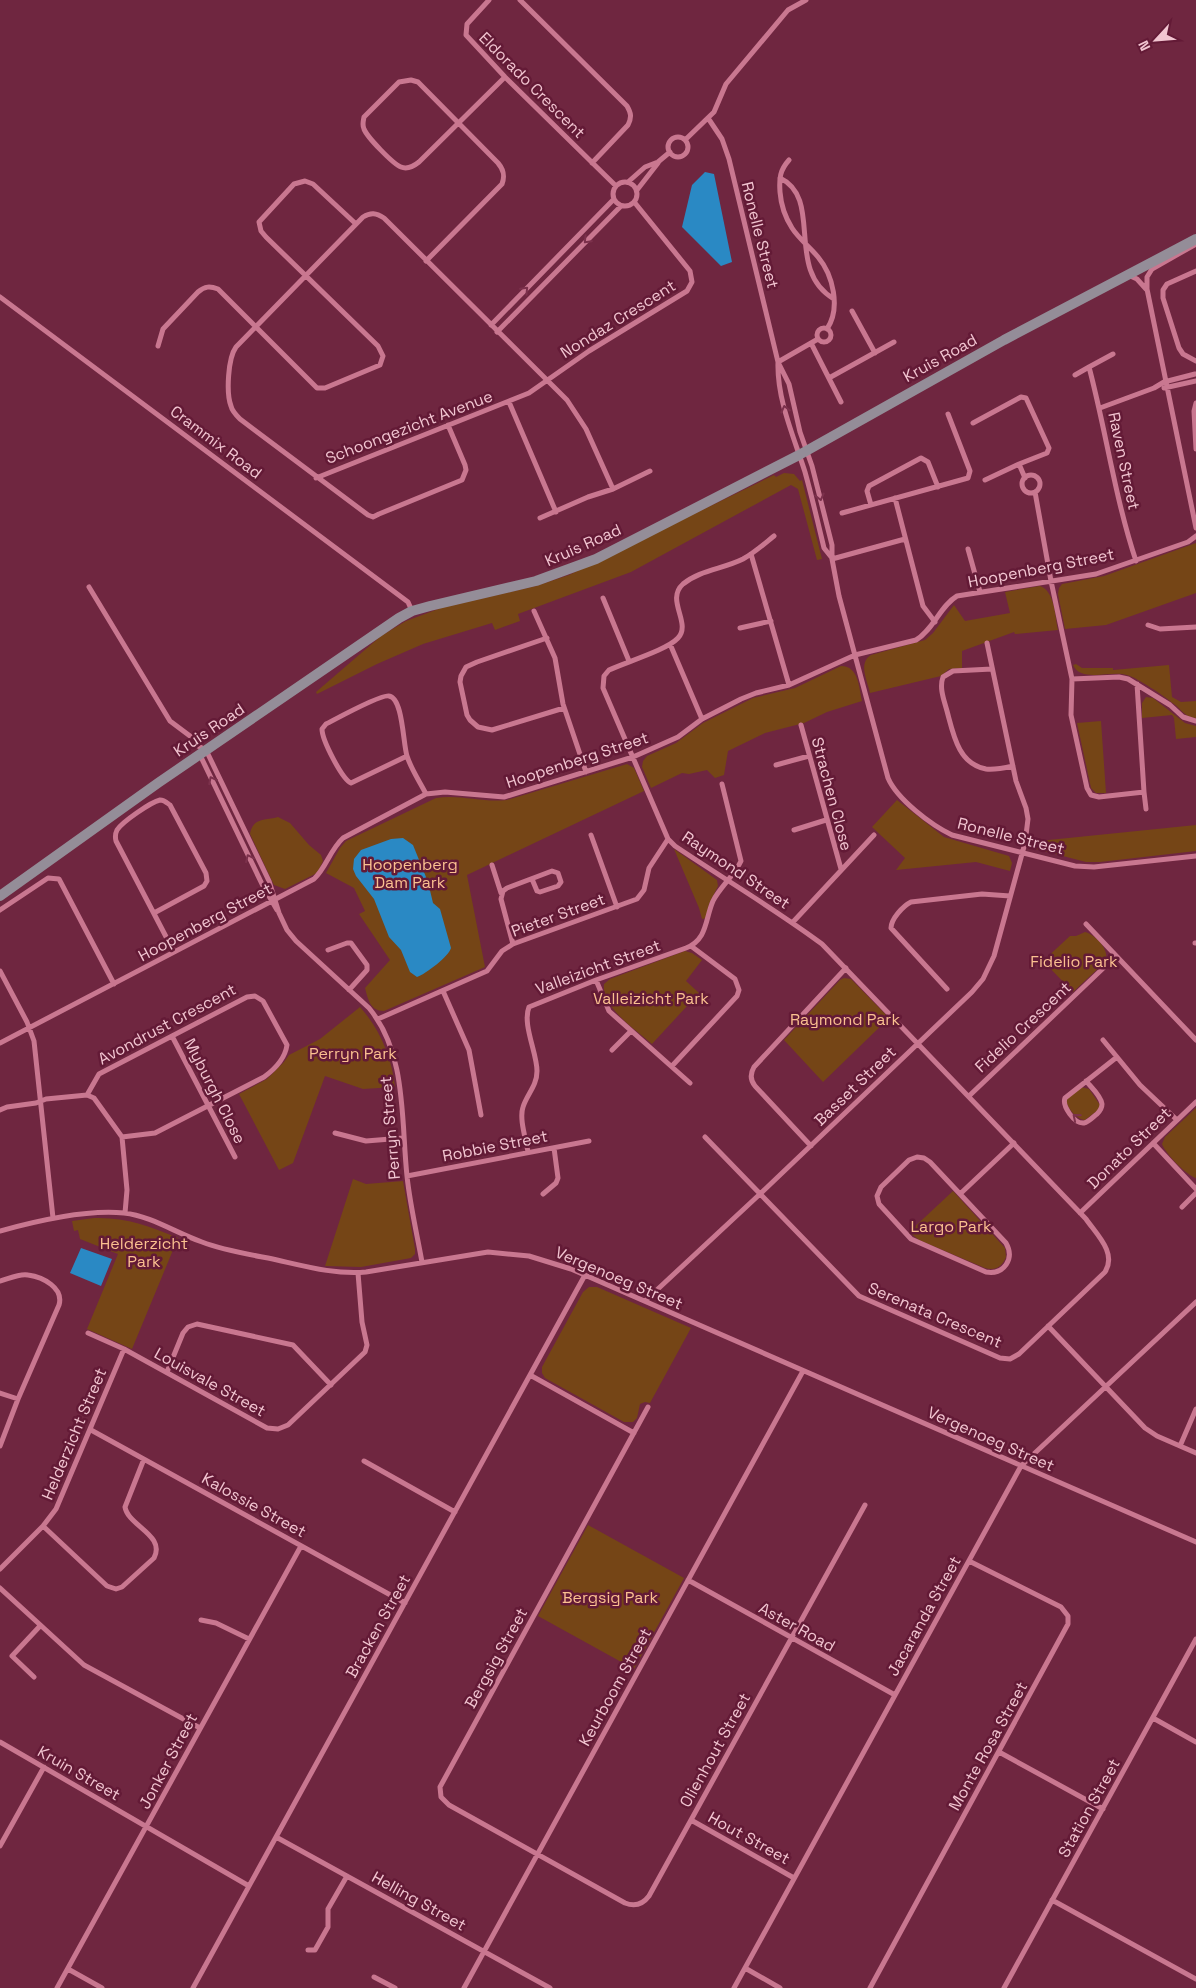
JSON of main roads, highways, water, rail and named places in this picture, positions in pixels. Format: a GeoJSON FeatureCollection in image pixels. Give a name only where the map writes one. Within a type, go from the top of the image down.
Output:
{"type":"FeatureCollection","features":[{"type":"Feature","properties":{"kind":"water"},"geometry":{"type":"Polygon","coordinates":[[[705,172],[714,174],[732,262],[721,266],[682,227],[692,185],[705,172]]]}},
{"type":"Feature","properties":{"kind":"water"},"geometry":{"type":"Polygon","coordinates":[[[403,838],[413,845],[428,882],[433,903],[440,909],[451,948],[437,964],[417,977],[410,972],[401,950],[389,937],[374,899],[356,876],[353,869],[354,859],[361,850],[391,839],[403,838]]]}},
{"type":"Feature","properties":{"kind":"water"},"geometry":{"type":"Polygon","coordinates":[[[81,1248],[112,1259],[101,1286],[70,1273],[81,1248]]]}},
{"type":"Feature","properties":{"kind":"park label","name":"Hoopenberg Dam Park"},"geometry":{"type":"Point","coordinates":[410,873]}},
{"type":"Feature","properties":{"kind":"park label","name":"Fidelio Park"},"geometry":{"type":"Point","coordinates":[1074,961]}},
{"type":"Feature","properties":{"kind":"park label","name":"Valleizicht Park"},"geometry":{"type":"Point","coordinates":[651,998]}},
{"type":"Feature","properties":{"kind":"park label","name":"Raymond Park"},"geometry":{"type":"Point","coordinates":[845,1019]}},
{"type":"Feature","properties":{"kind":"park label","name":"Perryn Park"},"geometry":{"type":"Point","coordinates":[353,1053]}},
{"type":"Feature","properties":{"kind":"park label","name":"Largo Park"},"geometry":{"type":"Point","coordinates":[951,1226]}},
{"type":"Feature","properties":{"kind":"park label","name":"Helderzicht Park"},"geometry":{"type":"Point","coordinates":[144,1252]}},
{"type":"Feature","properties":{"kind":"park label","name":"Bergsig Park"},"geometry":{"type":"Point","coordinates":[610,1597]}}]}
